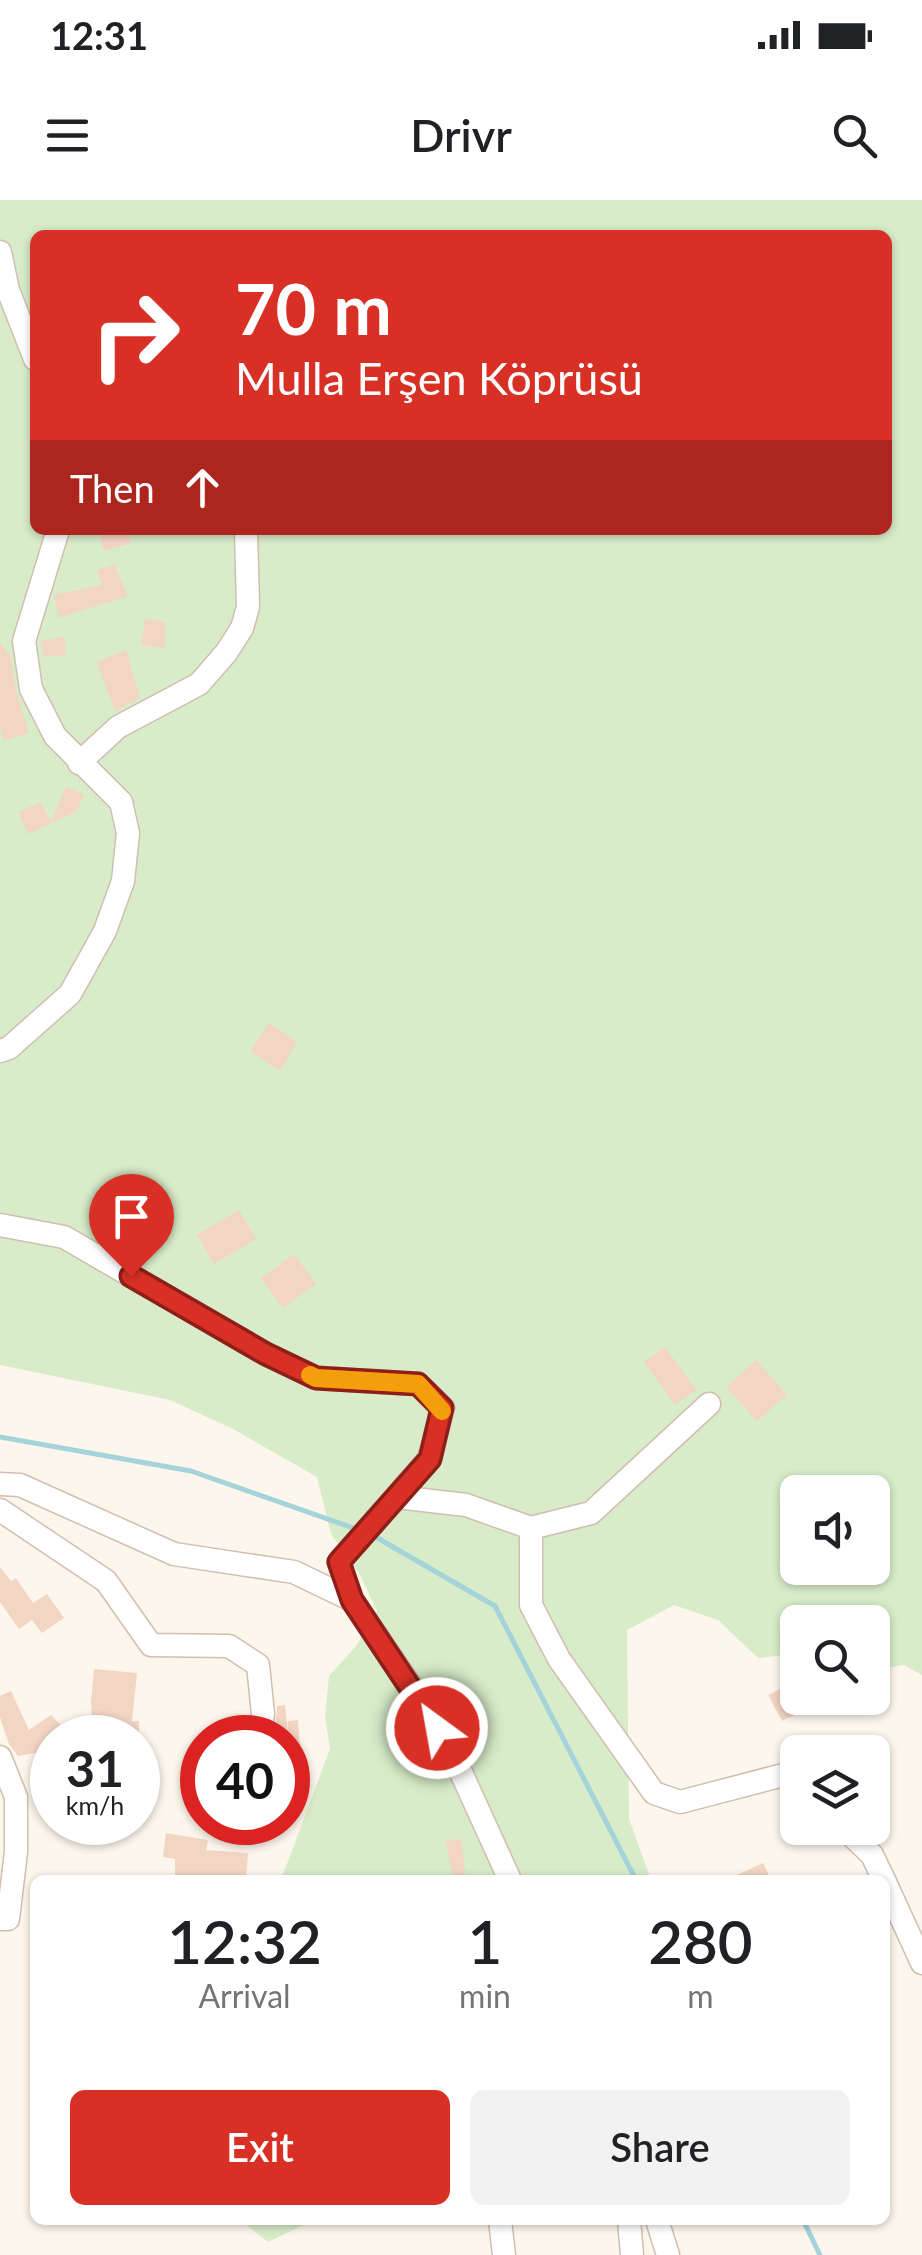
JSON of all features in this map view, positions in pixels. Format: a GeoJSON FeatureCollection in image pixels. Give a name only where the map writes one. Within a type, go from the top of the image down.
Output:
{"type":"FeatureCollection","features":[{"type":"Feature","properties":{"kind":"street"},"geometry":{"type":"LineString","coordinates":[[0,252],[8,290],[30,345]]}},
{"type":"Feature","properties":{"kind":"street"},"geometry":{"type":"LineString","coordinates":[[0,1051],[9,1048],[70,994],[105,931],[123,881],[128,833],[122,802],[55,736],[31,689],[24,641],[56,535]]}},
{"type":"Feature","properties":{"kind":"street"},"geometry":{"type":"LineString","coordinates":[[79,763],[118,727],[198,684],[226,653],[242,628],[248,608],[246,535]]}},
{"type":"Feature","properties":{"kind":"street"},"geometry":{"type":"LineString","coordinates":[[0,1225],[64,1237],[266,1354],[316,1378],[418,1384],[442,1408],[430,1459],[339,1562],[352,1600],[454,1756],[508,1875]]}},
{"type":"Feature","properties":{"kind":"street"},"geometry":{"type":"LineString","coordinates":[[397,1498],[466,1505],[532,1528],[591,1513],[709,1404]]}},
{"type":"Feature","properties":{"kind":"street"},"geometry":{"type":"LineString","coordinates":[[0,1484],[20,1485],[174,1554],[294,1572],[352,1600]]}},
{"type":"Feature","properties":{"kind":"street"},"geometry":{"type":"LineString","coordinates":[[0,1510],[106,1581],[151,1645],[229,1646],[258,1664],[263,1715]]}},
{"type":"Feature","properties":{"kind":"street"},"geometry":{"type":"LineString","coordinates":[[532,1528],[531,1605],[559,1659],[654,1793],[680,1802],[780,1776]]}},
{"type":"Feature","properties":{"kind":"street"},"geometry":{"type":"LineString","coordinates":[[0,1757],[16,1797],[16,1852],[8,1918],[0,1919]]}},
{"type":"Feature","properties":{"kind":"street"},"geometry":{"type":"LineString","coordinates":[[862,1845],[872,1855],[881,1875]]}},
{"type":"Feature","properties":{"kind":"street"},"geometry":{"type":"LineString","coordinates":[[890,1894],[922,1963]]}},
{"type":"Feature","properties":{"kind":"street"},"geometry":{"type":"LineString","coordinates":[[501,2225],[504,2255]]}},
{"type":"Feature","properties":{"kind":"street"},"geometry":{"type":"LineString","coordinates":[[629,2225],[632,2255]]}},
{"type":"Feature","properties":{"kind":"street"},"geometry":{"type":"LineString","coordinates":[[659,2225],[668,2255]]}},
{"type":"Feature","properties":{"kind":"green space"},"geometry":{"type":"Polygon","coordinates":[[[0,200],[922,200],[922,1675],[904,1665],[890,1667],[890,1605],[780,1605],[780,1656],[758,1658],[718,1620],[674,1605],[627,1630],[629,1819],[649,1875],[283,1875],[294,1845],[310,1845],[310,1802],[330,1749],[325,1716],[329,1676],[356,1646],[377,1611],[360,1575],[331,1534],[317,1477],[233,1429],[170,1400],[0,1365],[0,200]]]}},
{"type":"Feature","properties":{"kind":"green space"},"geometry":{"type":"Polygon","coordinates":[[[246,2225],[304,2225],[268,2242],[246,2225]]]}},
{"type":"Feature","properties":{"kind":"building"},"geometry":{"type":"Polygon","coordinates":[[[99,535],[129,535],[131,543],[104,551],[99,535]]]}},
{"type":"Feature","properties":{"kind":"building"},"geometry":{"type":"Polygon","coordinates":[[[115,564],[127,596],[59,618],[54,595],[102,585],[97,570],[115,564]]]}},
{"type":"Feature","properties":{"kind":"building"},"geometry":{"type":"Polygon","coordinates":[[[145,619],[165,622],[165,648],[141,645],[145,619]]]}},
{"type":"Feature","properties":{"kind":"building"},"geometry":{"type":"Polygon","coordinates":[[[65,637],[66,655],[44,657],[41,641],[65,637]]]}},
{"type":"Feature","properties":{"kind":"building"},"geometry":{"type":"Polygon","coordinates":[[[0,642],[11,657],[29,733],[4,741],[0,727],[0,642]]]}},
{"type":"Feature","properties":{"kind":"building"},"geometry":{"type":"Polygon","coordinates":[[[126,650],[140,698],[115,711],[97,662],[126,650]]]}},
{"type":"Feature","properties":{"kind":"building"},"geometry":{"type":"Polygon","coordinates":[[[66,787],[84,795],[77,811],[28,834],[18,812],[41,802],[51,822],[66,787]]]}},
{"type":"Feature","properties":{"kind":"building"},"geometry":{"type":"Polygon","coordinates":[[[269,1023],[297,1042],[280,1071],[250,1051],[269,1023]]]}},
{"type":"Feature","properties":{"kind":"building"},"geometry":{"type":"Polygon","coordinates":[[[239,1210],[256,1239],[214,1264],[197,1235],[239,1210]]]}},
{"type":"Feature","properties":{"kind":"building"},"geometry":{"type":"Polygon","coordinates":[[[294,1254],[316,1284],[283,1308],[261,1278],[294,1254]]]}},
{"type":"Feature","properties":{"kind":"building"},"geometry":{"type":"Polygon","coordinates":[[[665,1347],[696,1390],[675,1405],[644,1362],[665,1347]]]}},
{"type":"Feature","properties":{"kind":"building"},"geometry":{"type":"Polygon","coordinates":[[[756,1360],[787,1395],[757,1421],[726,1387],[756,1360]]]}},
{"type":"Feature","properties":{"kind":"building"},"geometry":{"type":"Polygon","coordinates":[[[0,1567],[11,1581],[16,1578],[33,1603],[47,1594],[64,1618],[42,1633],[32,1620],[19,1629],[0,1602],[0,1567]]]}},
{"type":"Feature","properties":{"kind":"building"},"geometry":{"type":"Polygon","coordinates":[[[94,1669],[137,1673],[133,1715],[92,1715],[94,1669]]]}},
{"type":"Feature","properties":{"kind":"building"},"geometry":{"type":"Polygon","coordinates":[[[780,1689],[780,1715],[794,1715],[782,1721],[768,1695],[780,1689]]]}},
{"type":"Feature","properties":{"kind":"building"},"geometry":{"type":"Polygon","coordinates":[[[11,1691],[30,1729],[30,1754],[18,1756],[9,1744],[0,1717],[0,1696],[11,1691]]]}},
{"type":"Feature","properties":{"kind":"building"},"geometry":{"type":"Polygon","coordinates":[[[285,1705],[286,1715],[276,1715],[277,1706],[285,1705]]]}},
{"type":"Feature","properties":{"kind":"building"},"geometry":{"type":"Polygon","coordinates":[[[166,1833],[180,1835],[180,1845],[207,1845],[206,1850],[248,1853],[246,1875],[175,1875],[175,1859],[163,1857],[166,1833]]]}},
{"type":"Feature","properties":{"kind":"building"},"geometry":{"type":"Polygon","coordinates":[[[461,1839],[465,1875],[452,1875],[446,1840],[461,1839]]]}},
{"type":"Feature","properties":{"kind":"building"},"geometry":{"type":"Polygon","coordinates":[[[763,1863],[769,1875],[737,1875],[763,1863]]]}},
{"type":"Feature","properties":{"kind":"waterway"},"geometry":{"type":"LineString","coordinates":[[0,1437],[191,1471],[359,1530]]}},
{"type":"Feature","properties":{"kind":"waterway"},"geometry":{"type":"LineString","coordinates":[[374,1536],[495,1606],[633,1875]]}},
{"type":"Feature","properties":{"kind":"waterway"},"geometry":{"type":"LineString","coordinates":[[805,2225],[820,2255]]}},
{"type":"Feature","properties":{"kind":"slow traffic"},"geometry":{"type":"LineString","coordinates":[[310,1375],[418,1384],[442,1411]]}},
{"type":"Feature","properties":{"kind":"route"},"geometry":{"type":"LineString","coordinates":[[131,1276],[266,1354],[316,1378],[418,1384],[442,1408],[430,1459],[339,1562],[352,1600],[437,1728]]}}]}
